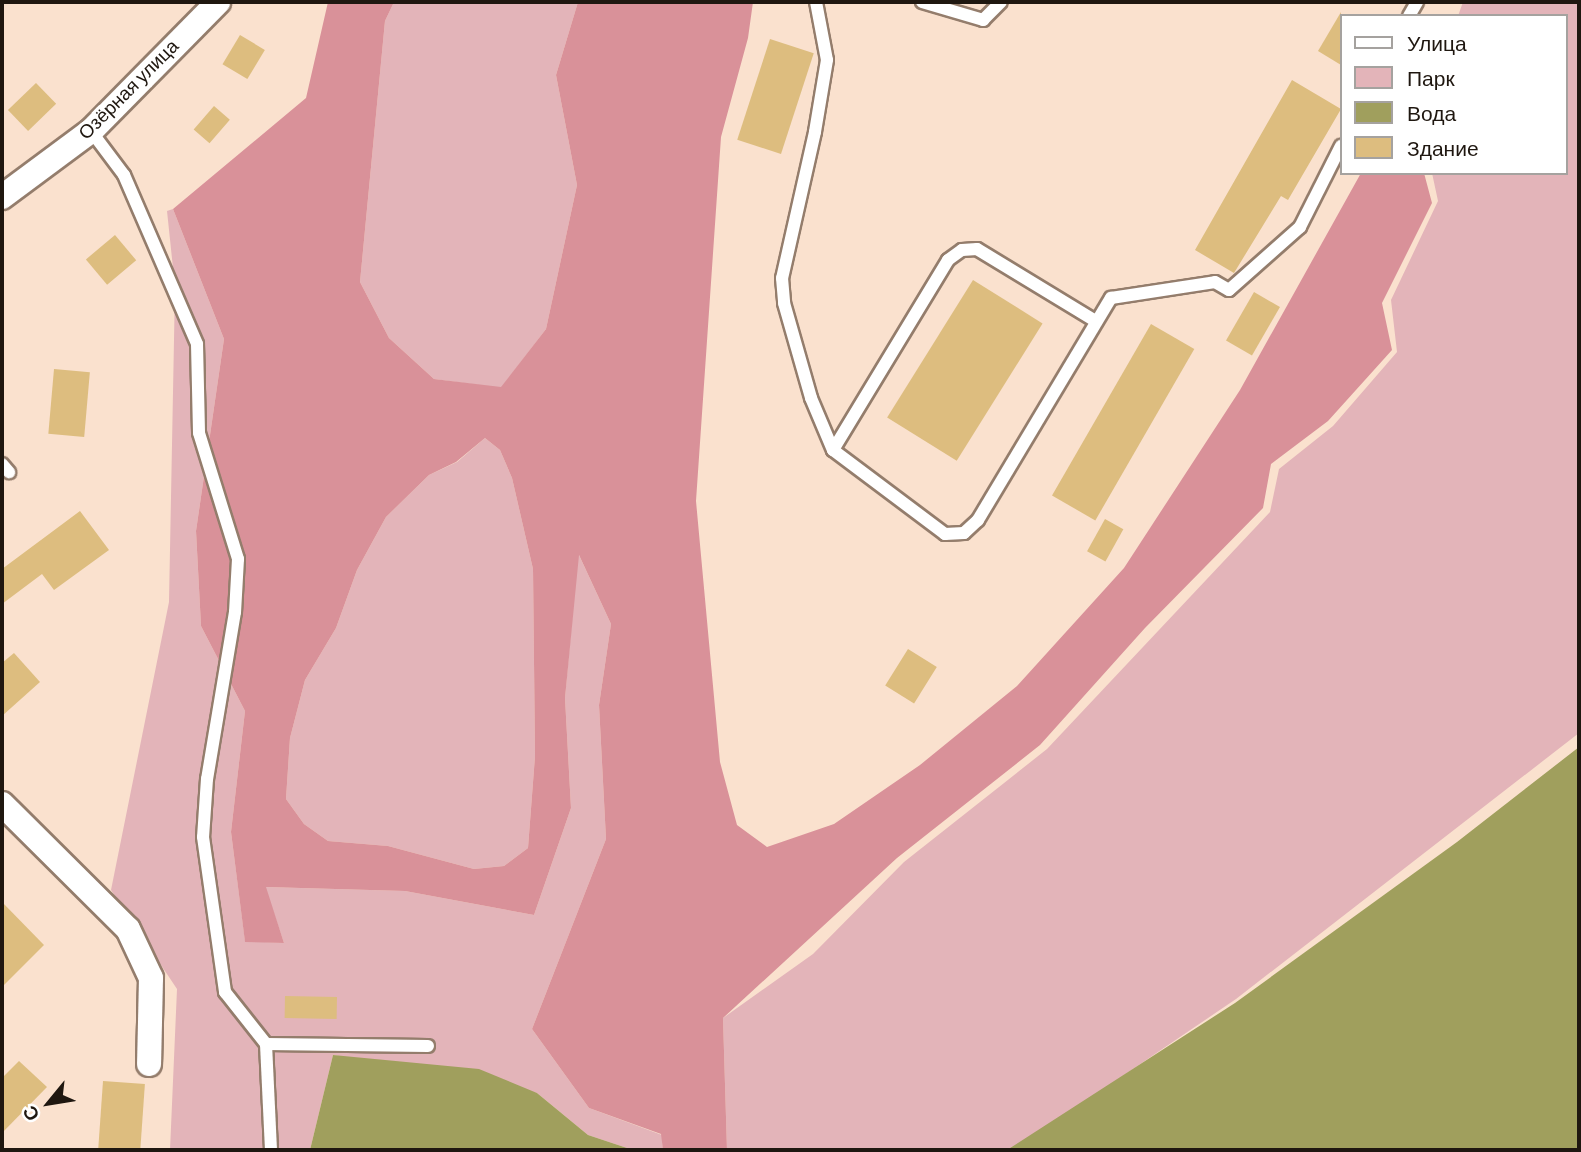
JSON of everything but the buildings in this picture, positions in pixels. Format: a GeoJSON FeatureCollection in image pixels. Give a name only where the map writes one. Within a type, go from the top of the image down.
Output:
{"type":"FeatureCollection","features":[{"type":"Feature","properties":{"kind":"street","name":"Озёрная улица"},"geometry":{"type":"LineString","coordinates":[[2,197],[91,131],[218,2]]}},
{"type":"Feature","properties":{"kind":"street"},"geometry":{"type":"LineString","coordinates":[[2,804],[128,929],[151,978],[149,1064]]}},
{"type":"Feature","properties":{"kind":"lane"},"geometry":{"type":"LineString","coordinates":[[816,2],[827,60],[816,132],[782,278],[811,398],[833,450],[945,534],[964,533],[978,520],[1094,320],[1111,298],[1215,282],[1229,290],[1300,227],[1340,148]]}},
{"type":"Feature","properties":{"kind":"lane"},"geometry":{"type":"LineString","coordinates":[[922,2],[983,20],[1001,2]]}},
{"type":"Feature","properties":{"kind":"lane"},"geometry":{"type":"LineString","coordinates":[[91,131],[124,175],[197,344],[199,433],[238,559],[235,612],[207,779],[203,836],[225,992],[266,1044],[271,1150]]}},
{"type":"Feature","properties":{"kind":"lane"},"geometry":{"type":"LineString","coordinates":[[833,450],[948,260],[962,250],[977,249],[1094,320]]}},
{"type":"Feature","properties":{"kind":"lane"},"geometry":{"type":"LineString","coordinates":[[266,1044],[428,1046]]}},
{"type":"Feature","properties":{"kind":"green space"},"geometry":{"type":"Polygon","coordinates":[[[394,2],[578,2],[556,75],[577,185],[546,329],[501,388],[434,379],[389,338],[360,282],[385,21],[394,2]]]}},
{"type":"Feature","properties":{"kind":"green space"},"geometry":{"type":"Polygon","coordinates":[[[1463,2],[1579,2],[1579,733],[1236,999],[1024,1143],[1007,1150],[727,1150],[723,1018],[813,954],[904,862],[1047,749],[1270,512],[1279,469],[1333,426],[1397,352],[1391,300],[1438,201],[1432,175],[1567,175],[1567,14],[1459,14],[1463,2]]]}},
{"type":"Feature","properties":{"kind":"green space"},"geometry":{"type":"Polygon","coordinates":[[[173,209],[224,339],[196,531],[201,626],[245,711],[231,832],[245,941],[284,943],[265,887],[405,891],[534,915],[571,808],[565,698],[578,553],[611,624],[599,705],[606,839],[532,1029],[589,1108],[662,1135],[663,1150],[633,1150],[588,1135],[537,1093],[333,1055],[310,1150],[170,1150],[177,989],[111,890],[169,602],[175,287],[167,211],[173,209]]]}},
{"type":"Feature","properties":{"kind":"green space"},"geometry":{"type":"Polygon","coordinates":[[[485,438],[500,450],[512,478],[533,569],[535,756],[528,848],[504,866],[474,869],[388,846],[328,841],[304,824],[286,799],[290,738],[305,680],[336,628],[357,570],[386,517],[429,475],[457,462],[485,438]]]}},
{"type":"Feature","properties":{"kind":"shaded area"},"geometry":{"type":"Polygon","coordinates":[[[328,2],[394,2],[385,21],[360,282],[389,338],[434,379],[501,387],[546,329],[577,185],[556,75],[578,2],[753,2],[748,38],[721,137],[696,501],[720,762],[737,825],[767,847],[834,824],[920,765],[1017,686],[1124,568],[1240,390],[1360,175],[1425,175],[1432,203],[1382,303],[1392,350],[1328,421],[1271,464],[1263,508],[1145,628],[1040,745],[897,858],[723,1018],[727,1150],[663,1150],[661,1134],[589,1108],[532,1029],[606,839],[599,705],[611,624],[579,555],[565,698],[571,808],[534,915],[405,891],[266,887],[284,943],[245,942],[231,832],[245,711],[201,626],[196,531],[224,339],[173,209],[306,98],[328,2]],[[485,438],[456,462],[429,475],[386,517],[357,570],[336,628],[305,680],[290,738],[286,799],[304,824],[328,841],[388,846],[474,869],[504,866],[528,848],[535,756],[533,569],[512,478],[500,450],[485,438]]]}},
{"type":"Feature","properties":{"kind":"water"},"geometry":{"type":"Polygon","coordinates":[[[1579,747],[1579,1150],[1007,1150],[1235,1003],[1457,842],[1579,747]]]}},
{"type":"Feature","properties":{"kind":"water"},"geometry":{"type":"Polygon","coordinates":[[[333,1055],[479,1069],[537,1093],[588,1135],[633,1150],[310,1150],[333,1055]]]}}]}
